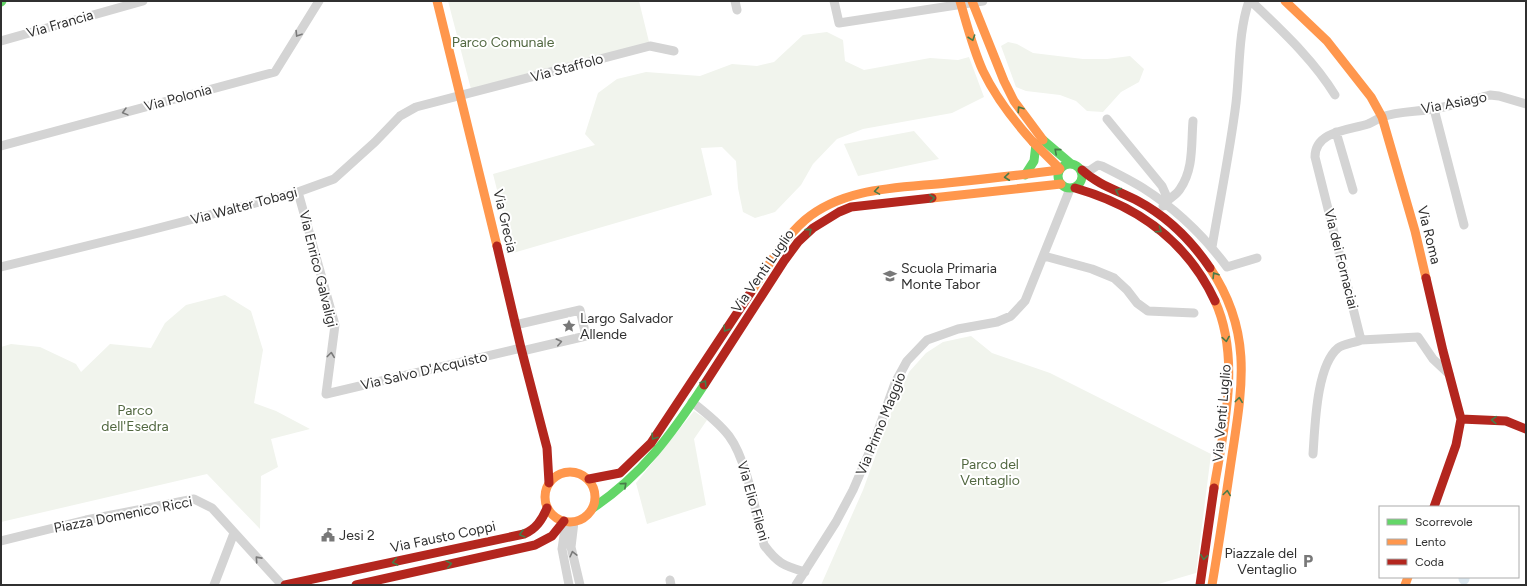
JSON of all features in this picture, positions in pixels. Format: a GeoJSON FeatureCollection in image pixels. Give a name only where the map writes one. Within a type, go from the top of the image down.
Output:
{"type":"FeatureCollection","features":[{"type":"Feature","properties":{"kind":"street","name":"Via Francia"},"geometry":{"type":"LineString","coordinates":[[1,41],[143,1]]}},
{"type":"Feature","properties":{"kind":"street","name":"Via Polonia"},"geometry":{"type":"LineString","coordinates":[[1,146],[275,72],[319,1]]}},
{"type":"Feature","properties":{"kind":"street","name":"Via Grecia"},"geometry":{"type":"LineString","coordinates":[[437,1],[521,350],[547,448],[549,483]]}},
{"type":"Feature","properties":{"kind":"street"},"geometry":{"type":"LineString","coordinates":[[735,1],[737,10]]}},
{"type":"Feature","properties":{"kind":"street"},"geometry":{"type":"LineString","coordinates":[[834,1],[839,23],[983,1]]}},
{"type":"Feature","properties":{"kind":"street"},"geometry":{"type":"LineString","coordinates":[[960,1],[983,71],[1017,126],[1037,142],[1082,170],[1089,171],[1098,165],[1102,166],[1143,188],[1185,219],[1212,247],[1227,267],[1257,258]]}},
{"type":"Feature","properties":{"kind":"street"},"geometry":{"type":"LineString","coordinates":[[972,1],[1004,81],[1014,101],[1037,142],[1060,169]]}},
{"type":"Feature","properties":{"kind":"street"},"geometry":{"type":"LineString","coordinates":[[1212,247],[1236,106],[1244,14],[1250,1],[1282,31],[1325,79],[1336,95]]}},
{"type":"Feature","properties":{"kind":"street","name":"Via Roma"},"geometry":{"type":"LineString","coordinates":[[1285,1],[1327,41],[1371,97],[1382,117],[1415,231],[1448,374],[1461,419],[1456,445],[1434,506]]}},
{"type":"Feature","properties":{"kind":"street","name":"Via Staffolo"},"geometry":{"type":"LineString","coordinates":[[461,96],[650,46],[674,51]]}},
{"type":"Feature","properties":{"kind":"street","name":"Via Asiago"},"geometry":{"type":"LineString","coordinates":[[1382,117],[1404,112],[1434,109],[1490,95],[1499,96],[1526,104]]}},
{"type":"Feature","properties":{"kind":"street","name":"Via Walter Tobagi"},"geometry":{"type":"LineString","coordinates":[[1,267],[298,192],[334,179],[375,142],[400,116],[416,107],[461,96]]}},
{"type":"Feature","properties":{"kind":"street"},"geometry":{"type":"LineString","coordinates":[[1434,109],[1464,225]]}},
{"type":"Feature","properties":{"kind":"street","name":"Via dei Fornaciai"},"geometry":{"type":"LineString","coordinates":[[1361,340],[1315,157],[1315,150],[1320,142],[1336,132],[1369,124],[1382,117]]}},
{"type":"Feature","properties":{"kind":"street"},"geometry":{"type":"LineString","coordinates":[[1107,119],[1162,186],[1166,195],[1164,203],[1158,213]]}},
{"type":"Feature","properties":{"kind":"street"},"geometry":{"type":"LineString","coordinates":[[1164,203],[1173,197],[1185,180],[1190,164],[1193,121]]}},
{"type":"Feature","properties":{"kind":"street"},"geometry":{"type":"LineString","coordinates":[[1336,132],[1353,190]]}},
{"type":"Feature","properties":{"kind":"street"},"geometry":{"type":"LineString","coordinates":[[1025,175],[1035,161],[1037,142]]}},
{"type":"Feature","properties":{"kind":"street"},"geometry":{"type":"LineString","coordinates":[[1070,163],[1064,165],[1060,169],[1058,177],[1063,186],[1073,188],[1081,182],[1083,174],[1082,170]]}},
{"type":"Feature","properties":{"kind":"street","name":"Via Venti Luglio"},"geometry":{"type":"LineString","coordinates":[[589,479],[620,473],[651,443],[776,255],[792,233],[809,216],[850,195],[894,188],[1025,175],[1060,169]]}},
{"type":"Feature","properties":{"kind":"street","name":"Via Venti Luglio"},"geometry":{"type":"LineString","coordinates":[[1082,170],[1097,181],[1125,194],[1158,213],[1193,244],[1217,278],[1236,323],[1242,365],[1241,389],[1222,532],[1212,585]]}},
{"type":"Feature","properties":{"kind":"street","name":"Via Venti Luglio"},"geometry":{"type":"LineString","coordinates":[[593,508],[623,486],[659,448],[692,402],[784,261],[800,239],[816,224],[833,213],[852,207],[1061,184]]}},
{"type":"Feature","properties":{"kind":"street","name":"Via Venti Luglio"},"geometry":{"type":"LineString","coordinates":[[1073,188],[1087,191],[1118,205],[1164,233],[1195,266],[1207,286],[1225,331],[1228,356],[1227,393],[1223,439],[1207,530],[1200,585]]}},
{"type":"Feature","properties":{"kind":"street","name":"Via Primo Maggio"},"geometry":{"type":"LineString","coordinates":[[796,585],[836,522],[854,490],[875,439],[895,383],[907,361],[927,340],[958,329],[997,322],[1011,316],[1025,301],[1073,188]]}},
{"type":"Feature","properties":{"kind":"street","name":"Via Enrico Galvaligi"},"geometry":{"type":"LineString","coordinates":[[298,192],[335,325],[326,394]]}},
{"type":"Feature","properties":{"kind":"street"},"geometry":{"type":"LineString","coordinates":[[1044,256],[1092,269],[1114,278],[1127,290],[1137,303],[1148,311],[1194,314]]}},
{"type":"Feature","properties":{"kind":"street"},"geometry":{"type":"LineString","coordinates":[[515,325],[580,310],[586,336],[521,350]]}},
{"type":"Feature","properties":{"kind":"street"},"geometry":{"type":"LineString","coordinates":[[1312,454],[1320,384],[1328,362],[1338,348],[1361,340],[1418,337],[1433,359],[1448,374]]}},
{"type":"Feature","properties":{"kind":"street","name":"Via Salvo D'Acquisto"},"geometry":{"type":"LineString","coordinates":[[326,394],[521,350]]}},
{"type":"Feature","properties":{"kind":"street","name":"Via Elio Fileni"},"geometry":{"type":"LineString","coordinates":[[692,402],[706,413],[729,436],[742,461],[764,545],[771,555],[785,566],[805,572]]}},
{"type":"Feature","properties":{"kind":"street"},"geometry":{"type":"LineString","coordinates":[[1461,419],[1506,421],[1526,429]]}},
{"type":"Feature","properties":{"kind":"street","name":"Via Grecia"},"geometry":{"type":"LineString","coordinates":[[547,448],[558,462],[570,472]]}},
{"type":"Feature","properties":{"kind":"street"},"geometry":{"type":"LineString","coordinates":[[570,472],[583,475],[589,479],[596,493],[593,508],[585,517],[568,522],[557,518],[547,508],[545,500],[546,491],[549,483],[554,477],[562,473],[570,472]]}},
{"type":"Feature","properties":{"kind":"street","name":"Piazza Domenico Ricci"},"geometry":{"type":"LineString","coordinates":[[1,541],[86,520],[194,499],[212,508],[282,585]]}},
{"type":"Feature","properties":{"kind":"street","name":"Via Fausto Coppi"},"geometry":{"type":"LineString","coordinates":[[285,585],[524,534],[533,530],[542,520],[547,508]]}},
{"type":"Feature","properties":{"kind":"street"},"geometry":{"type":"LineString","coordinates":[[568,522],[562,549],[569,585]]}},
{"type":"Feature","properties":{"kind":"street"},"geometry":{"type":"LineString","coordinates":[[568,522],[571,547],[580,585]]}},
{"type":"Feature","properties":{"kind":"street","name":"Via Fausto Coppi"},"geometry":{"type":"LineString","coordinates":[[356,585],[535,545],[550,539],[568,522]]}},
{"type":"Feature","properties":{"kind":"street"},"geometry":{"type":"LineString","coordinates":[[214,585],[234,533]]}},
{"type":"Feature","properties":{"kind":"green space","name":"Parco Comunale"},"geometry":{"type":"Polygon","coordinates":[[[448,1],[639,1],[650,46],[472,93],[448,1]]]}},
{"type":"Feature","properties":{"kind":"green space"},"geometry":{"type":"Polygon","coordinates":[[[827,32],[843,40],[845,61],[864,70],[930,58],[958,60],[969,57],[984,97],[952,113],[863,129],[837,139],[813,164],[801,185],[775,212],[755,218],[743,212],[738,188],[736,161],[722,147],[701,148],[712,195],[513,253],[493,174],[595,145],[585,134],[598,93],[617,79],[646,72],[700,76],[732,64],[757,66],[774,62],[803,35],[827,32]]]}},
{"type":"Feature","properties":{"kind":"green space"},"geometry":{"type":"Polygon","coordinates":[[[1008,42],[1017,44],[1033,53],[1083,59],[1107,59],[1130,56],[1144,69],[1139,82],[1121,92],[1103,112],[1087,111],[1076,101],[1060,95],[1026,91],[1016,87],[1001,46],[1008,42]]]}},
{"type":"Feature","properties":{"kind":"green space"},"geometry":{"type":"Polygon","coordinates":[[[914,131],[939,159],[858,176],[844,144],[914,131]]]}},
{"type":"Feature","properties":{"kind":"green space","name":"Parco dell'Esedra"},"geometry":{"type":"Polygon","coordinates":[[[225,295],[251,311],[263,350],[254,403],[276,411],[310,429],[271,439],[278,467],[261,476],[260,529],[207,474],[1,522],[1,347],[11,344],[40,347],[76,364],[81,372],[110,344],[151,348],[165,323],[186,305],[225,295]]]}},
{"type":"Feature","properties":{"kind":"green space","name":"Parco del Ventaglio"},"geometry":{"type":"Polygon","coordinates":[[[971,336],[992,353],[1050,373],[1211,454],[1196,573],[1155,585],[821,585],[863,490],[891,413],[909,372],[926,353],[943,342],[971,336]]]}},
{"type":"Feature","properties":{"kind":"green space"},"geometry":{"type":"Polygon","coordinates":[[[694,411],[707,420],[694,439],[706,505],[647,524],[636,483],[694,411]]]}},
{"type":"Feature","properties":{"kind":"traffic: fast"},"geometry":{"type":"LineString","coordinates":[[1043,140],[1070,163]]}},
{"type":"Feature","properties":{"kind":"traffic: fast"},"geometry":{"type":"LineString","coordinates":[[1025,175],[1034,161],[1036,144]]}},
{"type":"Feature","properties":{"kind":"traffic: fast"},"geometry":{"type":"LineString","coordinates":[[1065,164],[1075,164],[1082,171],[1082,176],[1082,181],[1075,188],[1065,188],[1058,181],[1058,171],[1065,164]]}},
{"type":"Feature","properties":{"kind":"traffic: fast"},"geometry":{"type":"LineString","coordinates":[[593,508],[627,481],[655,452],[680,421],[704,385]]}},
{"type":"Feature","properties":{"kind":"traffic: slow"},"geometry":{"type":"LineString","coordinates":[[437,1],[497,246]]}},
{"type":"Feature","properties":{"kind":"traffic: slow"},"geometry":{"type":"LineString","coordinates":[[960,1],[970,37],[988,81],[1006,109],[1033,142]]}},
{"type":"Feature","properties":{"kind":"traffic: slow"},"geometry":{"type":"LineString","coordinates":[[972,1],[1004,81],[1014,101],[1043,140]]}},
{"type":"Feature","properties":{"kind":"traffic: slow"},"geometry":{"type":"LineString","coordinates":[[1285,1],[1327,41],[1371,97],[1382,117],[1415,231],[1426,278]]}},
{"type":"Feature","properties":{"kind":"traffic: slow"},"geometry":{"type":"LineString","coordinates":[[1033,142],[1060,169]]}},
{"type":"Feature","properties":{"kind":"traffic: slow"},"geometry":{"type":"LineString","coordinates":[[751,292],[776,254],[797,228],[820,209],[837,201],[854,195],[891,188],[1059,170]]}},
{"type":"Feature","properties":{"kind":"traffic: slow"},"geometry":{"type":"LineString","coordinates":[[932,198],[1061,184]]}},
{"type":"Feature","properties":{"kind":"traffic: slow"},"geometry":{"type":"LineString","coordinates":[[1210,268],[1224,292],[1233,315],[1239,339],[1241,362],[1239,410],[1212,585]]}},
{"type":"Feature","properties":{"kind":"traffic: slow"},"geometry":{"type":"LineString","coordinates":[[1214,488],[1226,418],[1229,370],[1223,323],[1215,301]]}},
{"type":"Feature","properties":{"kind":"traffic: slow"},"geometry":{"type":"LineString","coordinates":[[565,472],[575,472],[588,479],[595,492],[595,497],[595,502],[588,515],[575,522],[565,522],[556,518],[549,511],[545,502],[545,492],[549,483],[556,476],[565,472]]}},
{"type":"Feature","properties":{"kind":"traffic: slow"},"geometry":{"type":"LineString","coordinates":[[1405,585],[1408,578]]}},
{"type":"Feature","properties":{"kind":"traffic: jam"},"geometry":{"type":"LineString","coordinates":[[1082,170],[1095,180],[1138,201],[1159,214],[1187,239],[1210,268]]}},
{"type":"Feature","properties":{"kind":"traffic: jam"},"geometry":{"type":"LineString","coordinates":[[1075,188],[1120,205],[1140,216],[1158,229],[1175,244],[1190,261],[1204,280],[1215,301]]}},
{"type":"Feature","properties":{"kind":"traffic: jam"},"geometry":{"type":"LineString","coordinates":[[704,385],[784,261],[798,242],[813,228],[839,212],[851,207],[932,198]]}},
{"type":"Feature","properties":{"kind":"traffic: jam"},"geometry":{"type":"LineString","coordinates":[[497,246],[521,348],[547,448],[549,483]]}},
{"type":"Feature","properties":{"kind":"traffic: jam"},"geometry":{"type":"LineString","coordinates":[[1426,278],[1461,419],[1456,445],[1434,506]]}},
{"type":"Feature","properties":{"kind":"traffic: jam"},"geometry":{"type":"LineString","coordinates":[[589,479],[620,473],[651,443],[751,292]]}},
{"type":"Feature","properties":{"kind":"traffic: jam"},"geometry":{"type":"LineString","coordinates":[[1461,419],[1506,421],[1526,429]]}},
{"type":"Feature","properties":{"kind":"traffic: jam"},"geometry":{"type":"LineString","coordinates":[[1200,585],[1214,488]]}},
{"type":"Feature","properties":{"kind":"traffic: jam"},"geometry":{"type":"LineString","coordinates":[[285,585],[524,534],[532,530],[538,524],[547,508]]}},
{"type":"Feature","properties":{"kind":"traffic: jam"},"geometry":{"type":"LineString","coordinates":[[356,585],[535,545],[552,536],[564,521]]}},
{"type":"Feature","properties":{"kind":"place","name":"Scuola Primaria Monte Tabor"},"geometry":{"type":"Point","coordinates":[890,276]}},
{"type":"Feature","properties":{"kind":"place","name":"Largo Salvador Allende"},"geometry":{"type":"Point","coordinates":[569,326]}},
{"type":"Feature","properties":{"kind":"place","name":"Jesi 2"},"geometry":{"type":"Point","coordinates":[328,535]}},
{"type":"Feature","properties":{"kind":"place","name":"Piazzale del Ventaglio"},"geometry":{"type":"Point","coordinates":[1308,561]}}]}
